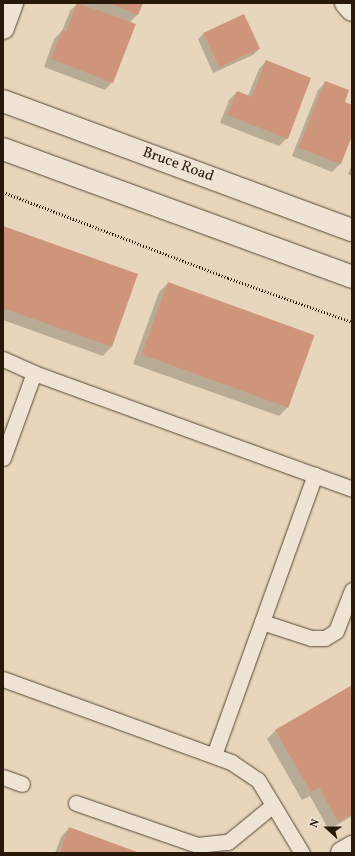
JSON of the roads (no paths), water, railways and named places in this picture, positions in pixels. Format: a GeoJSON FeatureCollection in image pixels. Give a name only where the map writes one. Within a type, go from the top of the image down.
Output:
{"type":"FeatureCollection","features":[{"type":"Feature","properties":{"kind":"street"},"geometry":{"type":"LineString","coordinates":[[3,28],[12,3]]}},
{"type":"Feature","properties":{"kind":"street"},"geometry":{"type":"LineString","coordinates":[[346,3],[352,10]]}},
{"type":"Feature","properties":{"kind":"street","name":"Bruce Road"},"geometry":{"type":"LineString","coordinates":[[3,101],[352,230]]}},
{"type":"Feature","properties":{"kind":"street"},"geometry":{"type":"LineString","coordinates":[[3,149],[352,276]]}},
{"type":"Feature","properties":{"kind":"street"},"geometry":{"type":"LineString","coordinates":[[342,853],[352,847]]}},
{"type":"Feature","properties":{"kind":"lane"},"geometry":{"type":"LineString","coordinates":[[3,359],[34,373],[352,489]]}},
{"type":"Feature","properties":{"kind":"lane"},"geometry":{"type":"LineString","coordinates":[[3,458],[34,373]]}},
{"type":"Feature","properties":{"kind":"lane"},"geometry":{"type":"LineString","coordinates":[[214,755],[315,475]]}},
{"type":"Feature","properties":{"kind":"lane"},"geometry":{"type":"LineString","coordinates":[[262,622],[311,638],[325,638],[336,631],[352,590]]}},
{"type":"Feature","properties":{"kind":"lane"},"geometry":{"type":"LineString","coordinates":[[3,679],[231,762],[258,780],[302,853]]}},
{"type":"Feature","properties":{"kind":"lane"},"geometry":{"type":"LineString","coordinates":[[3,777],[22,784]]}},
{"type":"Feature","properties":{"kind":"lane"},"geometry":{"type":"LineString","coordinates":[[76,803],[197,845],[228,842],[274,805]]}}]}
